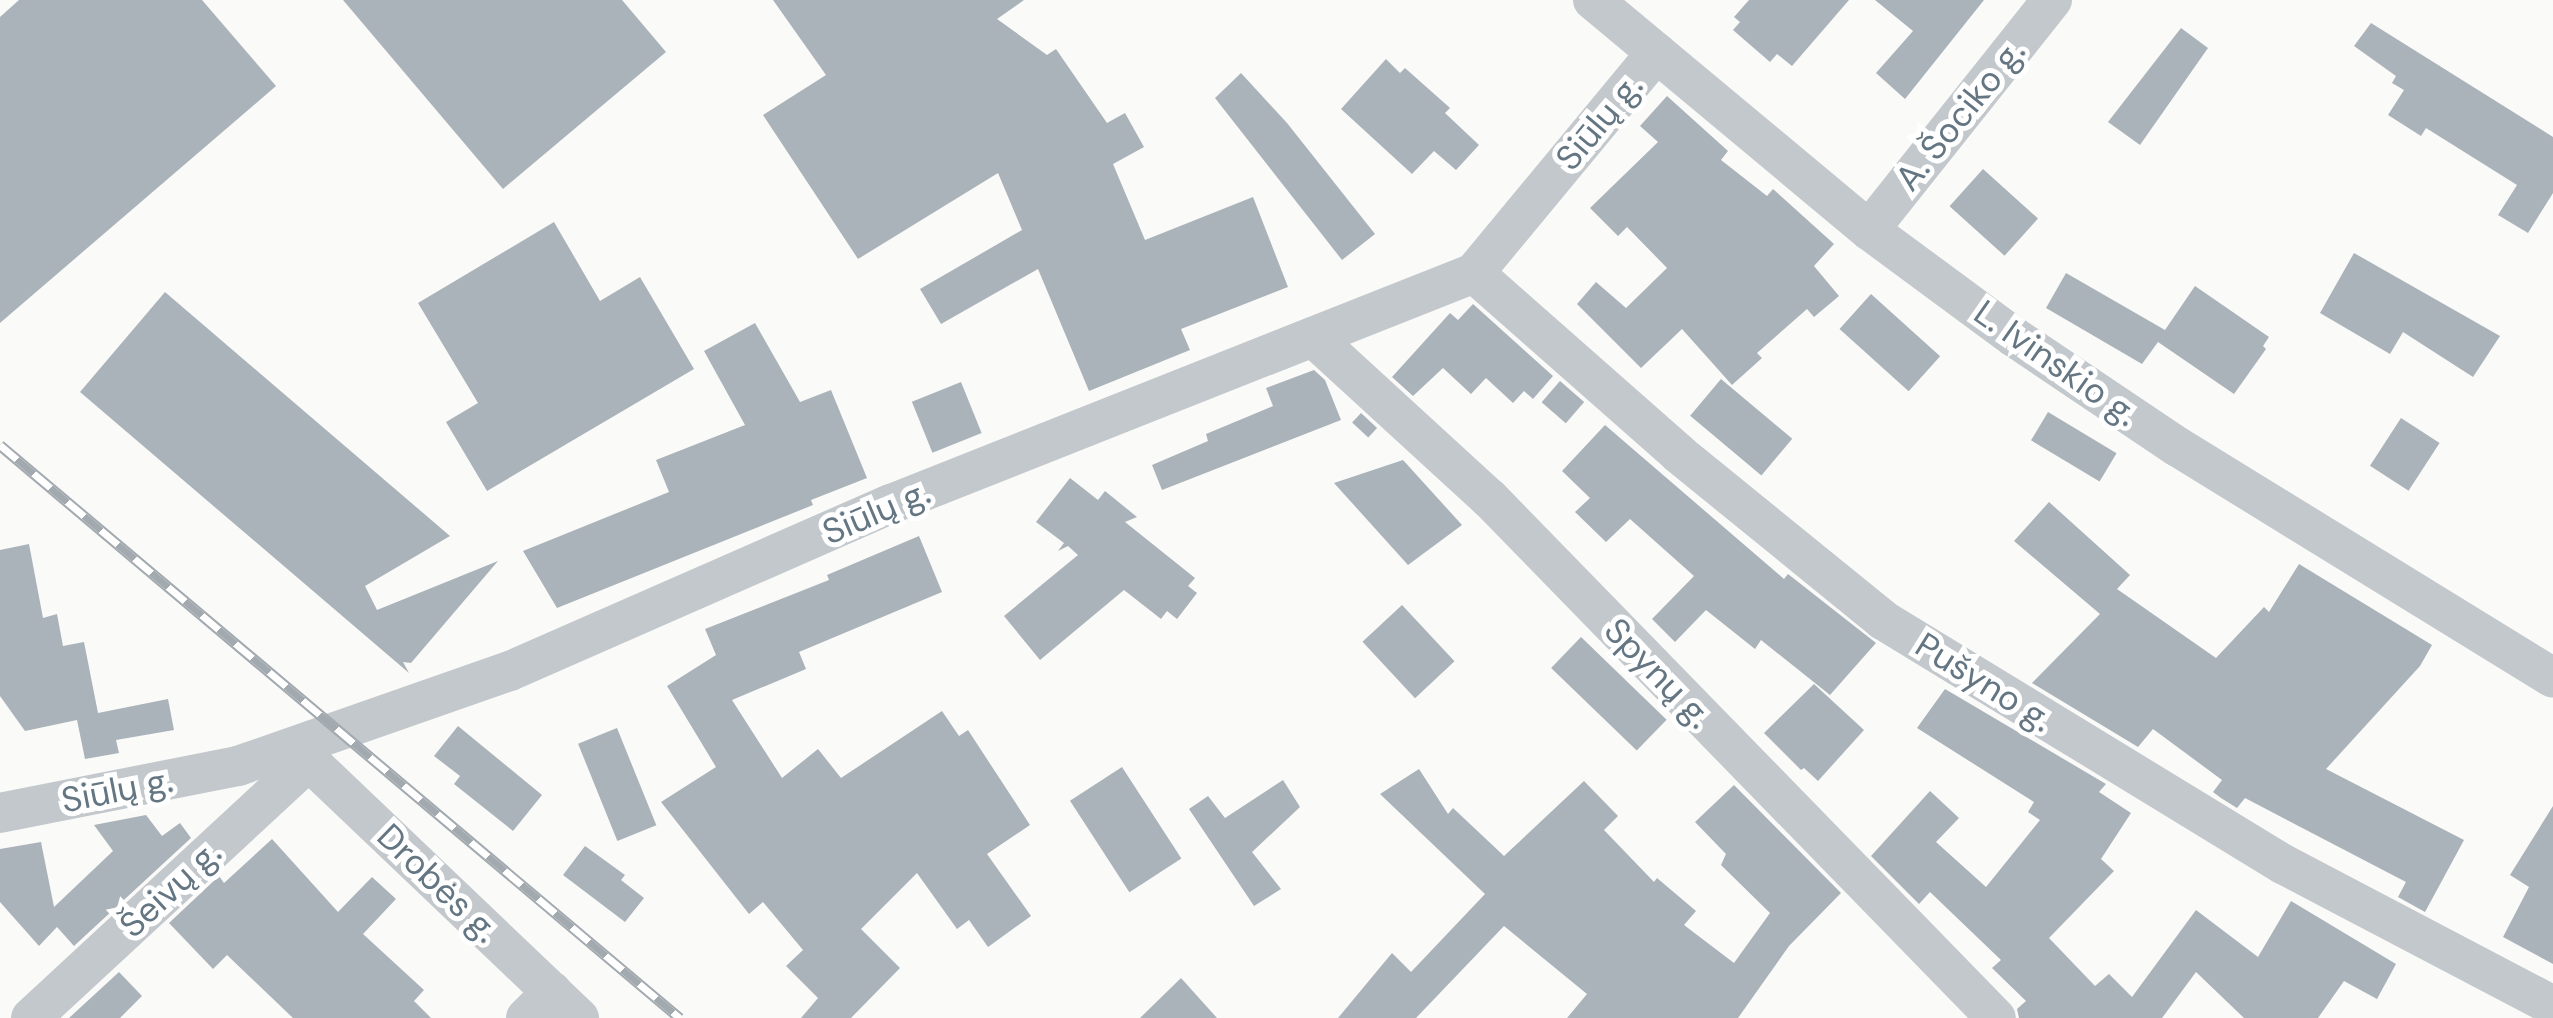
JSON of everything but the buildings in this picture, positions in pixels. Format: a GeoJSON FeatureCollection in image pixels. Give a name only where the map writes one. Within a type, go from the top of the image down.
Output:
{"type":"FeatureCollection","features":[{"type":"Feature","properties":{"kind":"street","name":"L. Ivinskio g."},"geometry":{"type":"LineString","coordinates":[[1593,0],[1868,230],[2014,338],[2178,447],[2553,678]]}},
{"type":"Feature","properties":{"kind":"street","name":"A. Šociko g."},"geometry":{"type":"LineString","coordinates":[[1868,230],[2052,0]]}},
{"type":"Feature","properties":{"kind":"street","name":"Siūlų g."},"geometry":{"type":"LineString","coordinates":[[0,813],[307,752],[510,671],[891,504],[1474,273],[1656,53]]}},
{"type":"Feature","properties":{"kind":"street","name":"Pušyno g."},"geometry":{"type":"LineString","coordinates":[[1474,273],[1678,454],[1883,620],[2283,864],[2553,1006]]}},
{"type":"Feature","properties":{"kind":"street","name":"Spynų g."},"geometry":{"type":"LineString","coordinates":[[1312,337],[1488,498],[1996,1018]]}},
{"type":"Feature","properties":{"kind":"street","name":"Drobės g."},"geometry":{"type":"LineString","coordinates":[[307,752],[552,1009]]}},
{"type":"Feature","properties":{"kind":"street","name":"Šeivų g."},"geometry":{"type":"LineString","coordinates":[[31,1018],[307,752]]}},
{"type":"Feature","properties":{"kind":"railway"},"geometry":{"type":"LineString","coordinates":[[0,445],[680,1018]]}}]}
